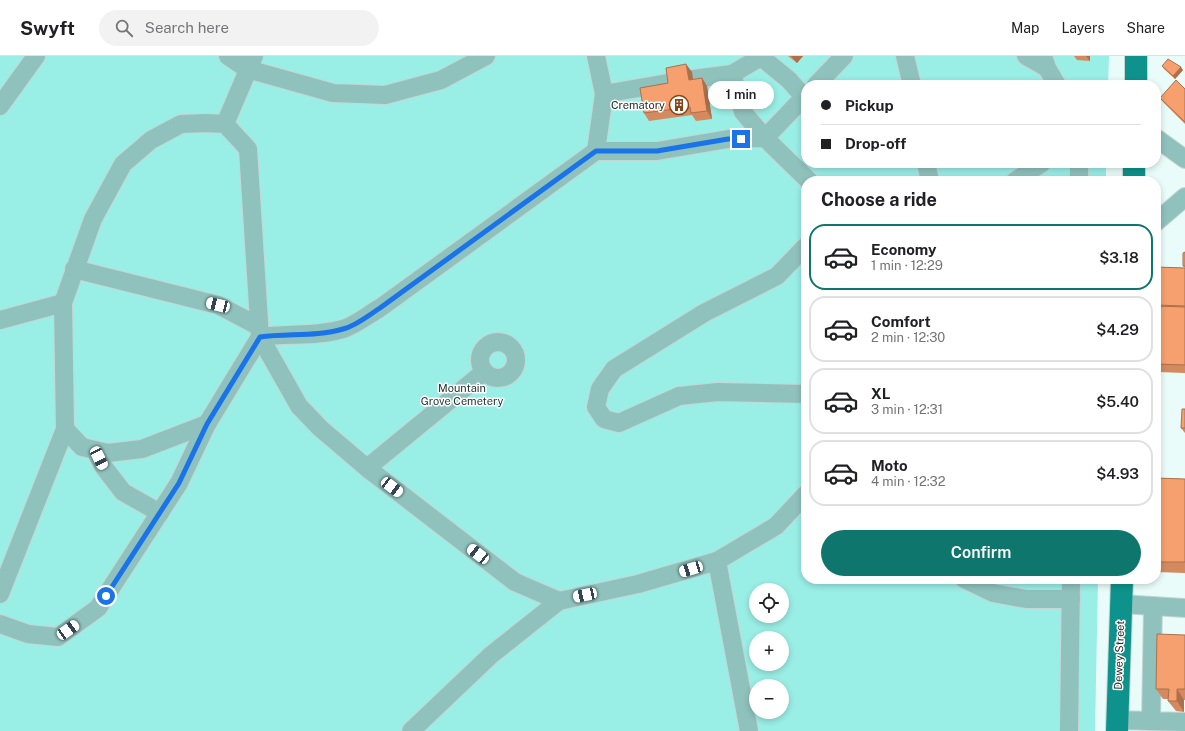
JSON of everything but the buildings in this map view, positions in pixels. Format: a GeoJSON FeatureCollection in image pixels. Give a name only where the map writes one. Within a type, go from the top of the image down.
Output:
{"type":"FeatureCollection","features":[{"type":"Feature","properties":{"kind":"main road"},"geometry":{"type":"LineString","coordinates":[[1136,56],[1136,80]]}},
{"type":"Feature","properties":{"kind":"main road","name":"Dewey Street"},"geometry":{"type":"LineString","coordinates":[[1117,726],[1122,584]]}},
{"type":"Feature","properties":{"kind":"street"},"geometry":{"type":"LineString","coordinates":[[0,106],[36,56]]}},
{"type":"Feature","properties":{"kind":"street"},"geometry":{"type":"LineString","coordinates":[[228,56],[333,93],[385,95],[441,80],[486,56]]}},
{"type":"Feature","properties":{"kind":"street"},"geometry":{"type":"LineString","coordinates":[[596,56],[604,94],[596,151]]}},
{"type":"Feature","properties":{"kind":"street"},"geometry":{"type":"LineString","coordinates":[[821,80],[844,56]]}},
{"type":"Feature","properties":{"kind":"street"},"geometry":{"type":"LineString","coordinates":[[905,56],[911,80]]}},
{"type":"Feature","properties":{"kind":"street"},"geometry":{"type":"LineString","coordinates":[[1026,56],[1045,62],[1054,80]]}},
{"type":"Feature","properties":{"kind":"street"},"geometry":{"type":"LineString","coordinates":[[693,79],[732,74],[760,57],[789,80],[801,87]]}},
{"type":"Feature","properties":{"kind":"street"},"geometry":{"type":"LineString","coordinates":[[225,124],[250,63]]}},
{"type":"Feature","properties":{"kind":"street"},"geometry":{"type":"LineString","coordinates":[[732,74],[743,112],[765,138],[804,176]]}},
{"type":"Feature","properties":{"kind":"street"},"geometry":{"type":"LineString","coordinates":[[604,94],[673,82]]}},
{"type":"Feature","properties":{"kind":"street"},"geometry":{"type":"LineString","coordinates":[[74,269],[218,305],[259,332],[280,334],[312,334],[344,329],[380,308],[596,151],[657,151],[728,139],[765,138],[801,100]]}},
{"type":"Feature","properties":{"kind":"street"},"geometry":{"type":"LineString","coordinates":[[0,594],[65,429],[62,303],[93,220],[123,164],[151,140],[181,124],[206,123],[225,124],[248,149],[252,180],[259,332],[299,406],[320,428],[367,468],[515,582],[559,601]]}},
{"type":"Feature","properties":{"kind":"street"},"geometry":{"type":"LineString","coordinates":[[1161,142],[1185,159]]}},
{"type":"Feature","properties":{"kind":"street"},"geometry":{"type":"LineString","coordinates":[[1023,176],[1035,168]]}},
{"type":"Feature","properties":{"kind":"street"},"geometry":{"type":"LineString","coordinates":[[1161,218],[1185,197]]}},
{"type":"Feature","properties":{"kind":"street"},"geometry":{"type":"LineString","coordinates":[[801,251],[777,276],[704,313],[614,369],[600,389],[596,407],[604,419],[619,423],[679,396],[718,392],[801,394]]}},
{"type":"Feature","properties":{"kind":"street"},"geometry":{"type":"LineString","coordinates":[[0,320],[62,303]]}},
{"type":"Feature","properties":{"kind":"street"},"geometry":{"type":"LineString","coordinates":[[0,624],[28,634],[58,637],[98,608],[179,483],[207,424],[259,332]]}},
{"type":"Feature","properties":{"kind":"street"},"geometry":{"type":"LineString","coordinates":[[367,468],[484,372]]}},
{"type":"Feature","properties":{"kind":"street"},"geometry":{"type":"LineString","coordinates":[[65,429],[82,447],[108,454],[142,449],[207,424]]}},
{"type":"Feature","properties":{"kind":"street"},"geometry":{"type":"LineString","coordinates":[[95,450],[103,466],[122,492],[160,513]]}},
{"type":"Feature","properties":{"kind":"street"},"geometry":{"type":"LineString","coordinates":[[411,731],[492,655],[559,601],[638,584],[717,561],[776,526],[801,499]]}},
{"type":"Feature","properties":{"kind":"street"},"geometry":{"type":"LineString","coordinates":[[717,561],[749,731]]}},
{"type":"Feature","properties":{"kind":"street"},"geometry":{"type":"LineString","coordinates":[[974,584],[993,593],[1026,599],[1071,599]]}},
{"type":"Feature","properties":{"kind":"street"},"geometry":{"type":"LineString","coordinates":[[1068,731],[1071,584]]}},
{"type":"Feature","properties":{"kind":"street"},"geometry":{"type":"LineString","coordinates":[[1121,604],[1185,608]]}},
{"type":"Feature","properties":{"kind":"street"},"geometry":{"type":"LineString","coordinates":[[1151,721],[1153,606]]}},
{"type":"Feature","properties":{"kind":"street"},"geometry":{"type":"LineString","coordinates":[[1117,726],[1151,721],[1185,722]]}},
{"type":"Feature","properties":{"kind":"green space","name":"Mountain Grove Cemetery"},"geometry":{"type":"Polygon","coordinates":[[[0,56],[1109,56],[1108,80],[801,80],[801,168],[1106,168],[1106,176],[801,176],[801,584],[1098,584],[1095,731],[0,731],[0,56]]]}},
{"type":"Feature","properties":{"kind":"place","name":"Crematory"},"geometry":{"type":"Point","coordinates":[679,105]}},
{"type":"Feature","properties":{"kind":"route"},"geometry":{"type":"LineString","coordinates":[[106,596],[123,572],[179,483],[207,424],[260,337],[280,334],[312,334],[344,329],[380,308],[596,151],[657,151],[728,139],[741,139]]}}]}
